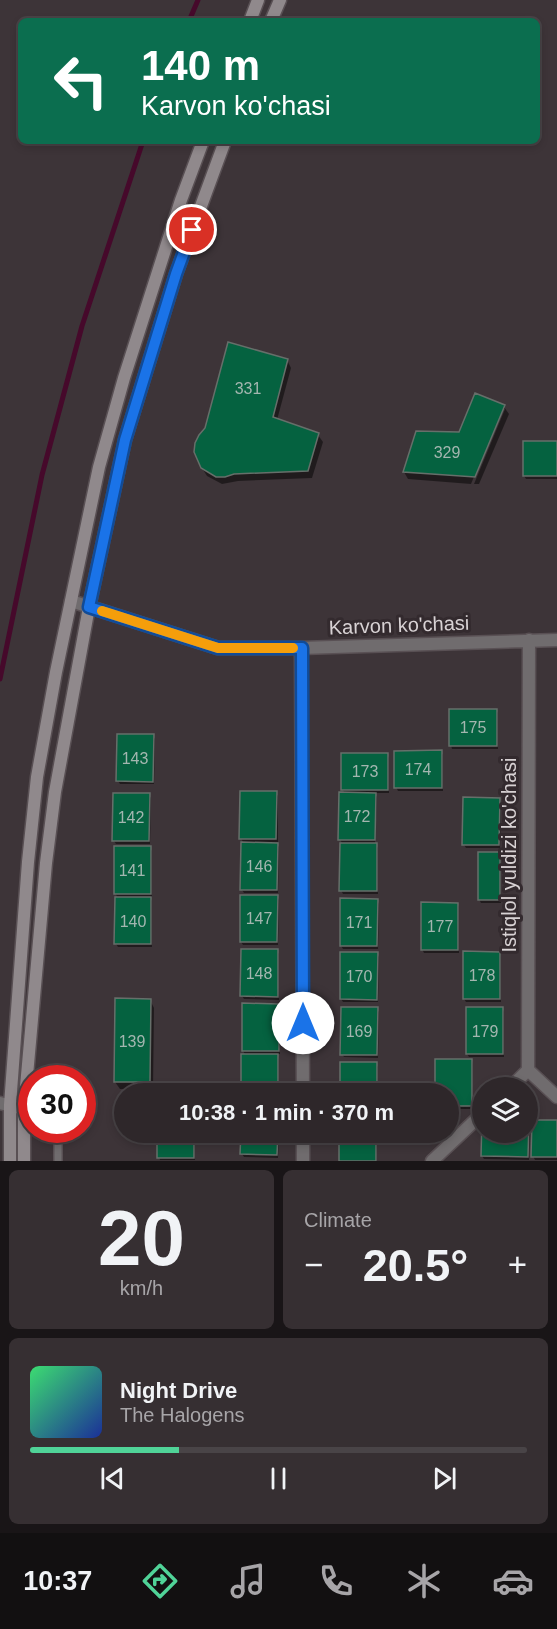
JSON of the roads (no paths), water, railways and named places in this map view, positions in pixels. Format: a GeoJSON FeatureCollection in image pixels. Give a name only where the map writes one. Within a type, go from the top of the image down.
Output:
{"type":"FeatureCollection","features":[{"type":"Feature","properties":{"kind":"main road"},"geometry":{"type":"LineString","coordinates":[[251,18],[258,0]]}},
{"type":"Feature","properties":{"kind":"main road"},"geometry":{"type":"LineString","coordinates":[[272,18],[280,0]]}},
{"type":"Feature","properties":{"kind":"main road"},"geometry":{"type":"LineString","coordinates":[[10,1161],[5,1104],[37,777],[70,601],[99,467],[124,378],[181,200],[203,144]]}},
{"type":"Feature","properties":{"kind":"main road"},"geometry":{"type":"LineString","coordinates":[[28,1065],[46,863],[55,792],[89,607],[125,440],[176,274],[224,144]]}},
{"type":"Feature","properties":{"kind":"main road"},"geometry":{"type":"LineString","coordinates":[[24,1143],[24,1161]]}},
{"type":"Feature","properties":{"kind":"street","name":"Karvon ko'chasi"},"geometry":{"type":"LineString","coordinates":[[70,601],[218,648],[302,648],[557,640]]}},
{"type":"Feature","properties":{"kind":"street","name":"Istiqlol yuldizi ko'chasi"},"geometry":{"type":"LineString","coordinates":[[528,1070],[529,640]]}},
{"type":"Feature","properties":{"kind":"street"},"geometry":{"type":"LineString","coordinates":[[302,648],[303,1083]]}},
{"type":"Feature","properties":{"kind":"street"},"geometry":{"type":"LineString","coordinates":[[521,1077],[528,1070],[557,1096]]}},
{"type":"Feature","properties":{"kind":"street"},"geometry":{"type":"LineString","coordinates":[[432,1161],[472,1123]]}},
{"type":"Feature","properties":{"kind":"street"},"geometry":{"type":"LineString","coordinates":[[303,1143],[303,1161]]}},
{"type":"Feature","properties":{"kind":"lane"},"geometry":{"type":"LineString","coordinates":[[57,1143],[58,1161]]}},
{"type":"Feature","properties":{"kind":"waterway"},"geometry":{"type":"LineString","coordinates":[[190,18],[198,0]]}},
{"type":"Feature","properties":{"kind":"waterway"},"geometry":{"type":"LineString","coordinates":[[0,679],[42,475],[82,326],[142,144]]}}]}
